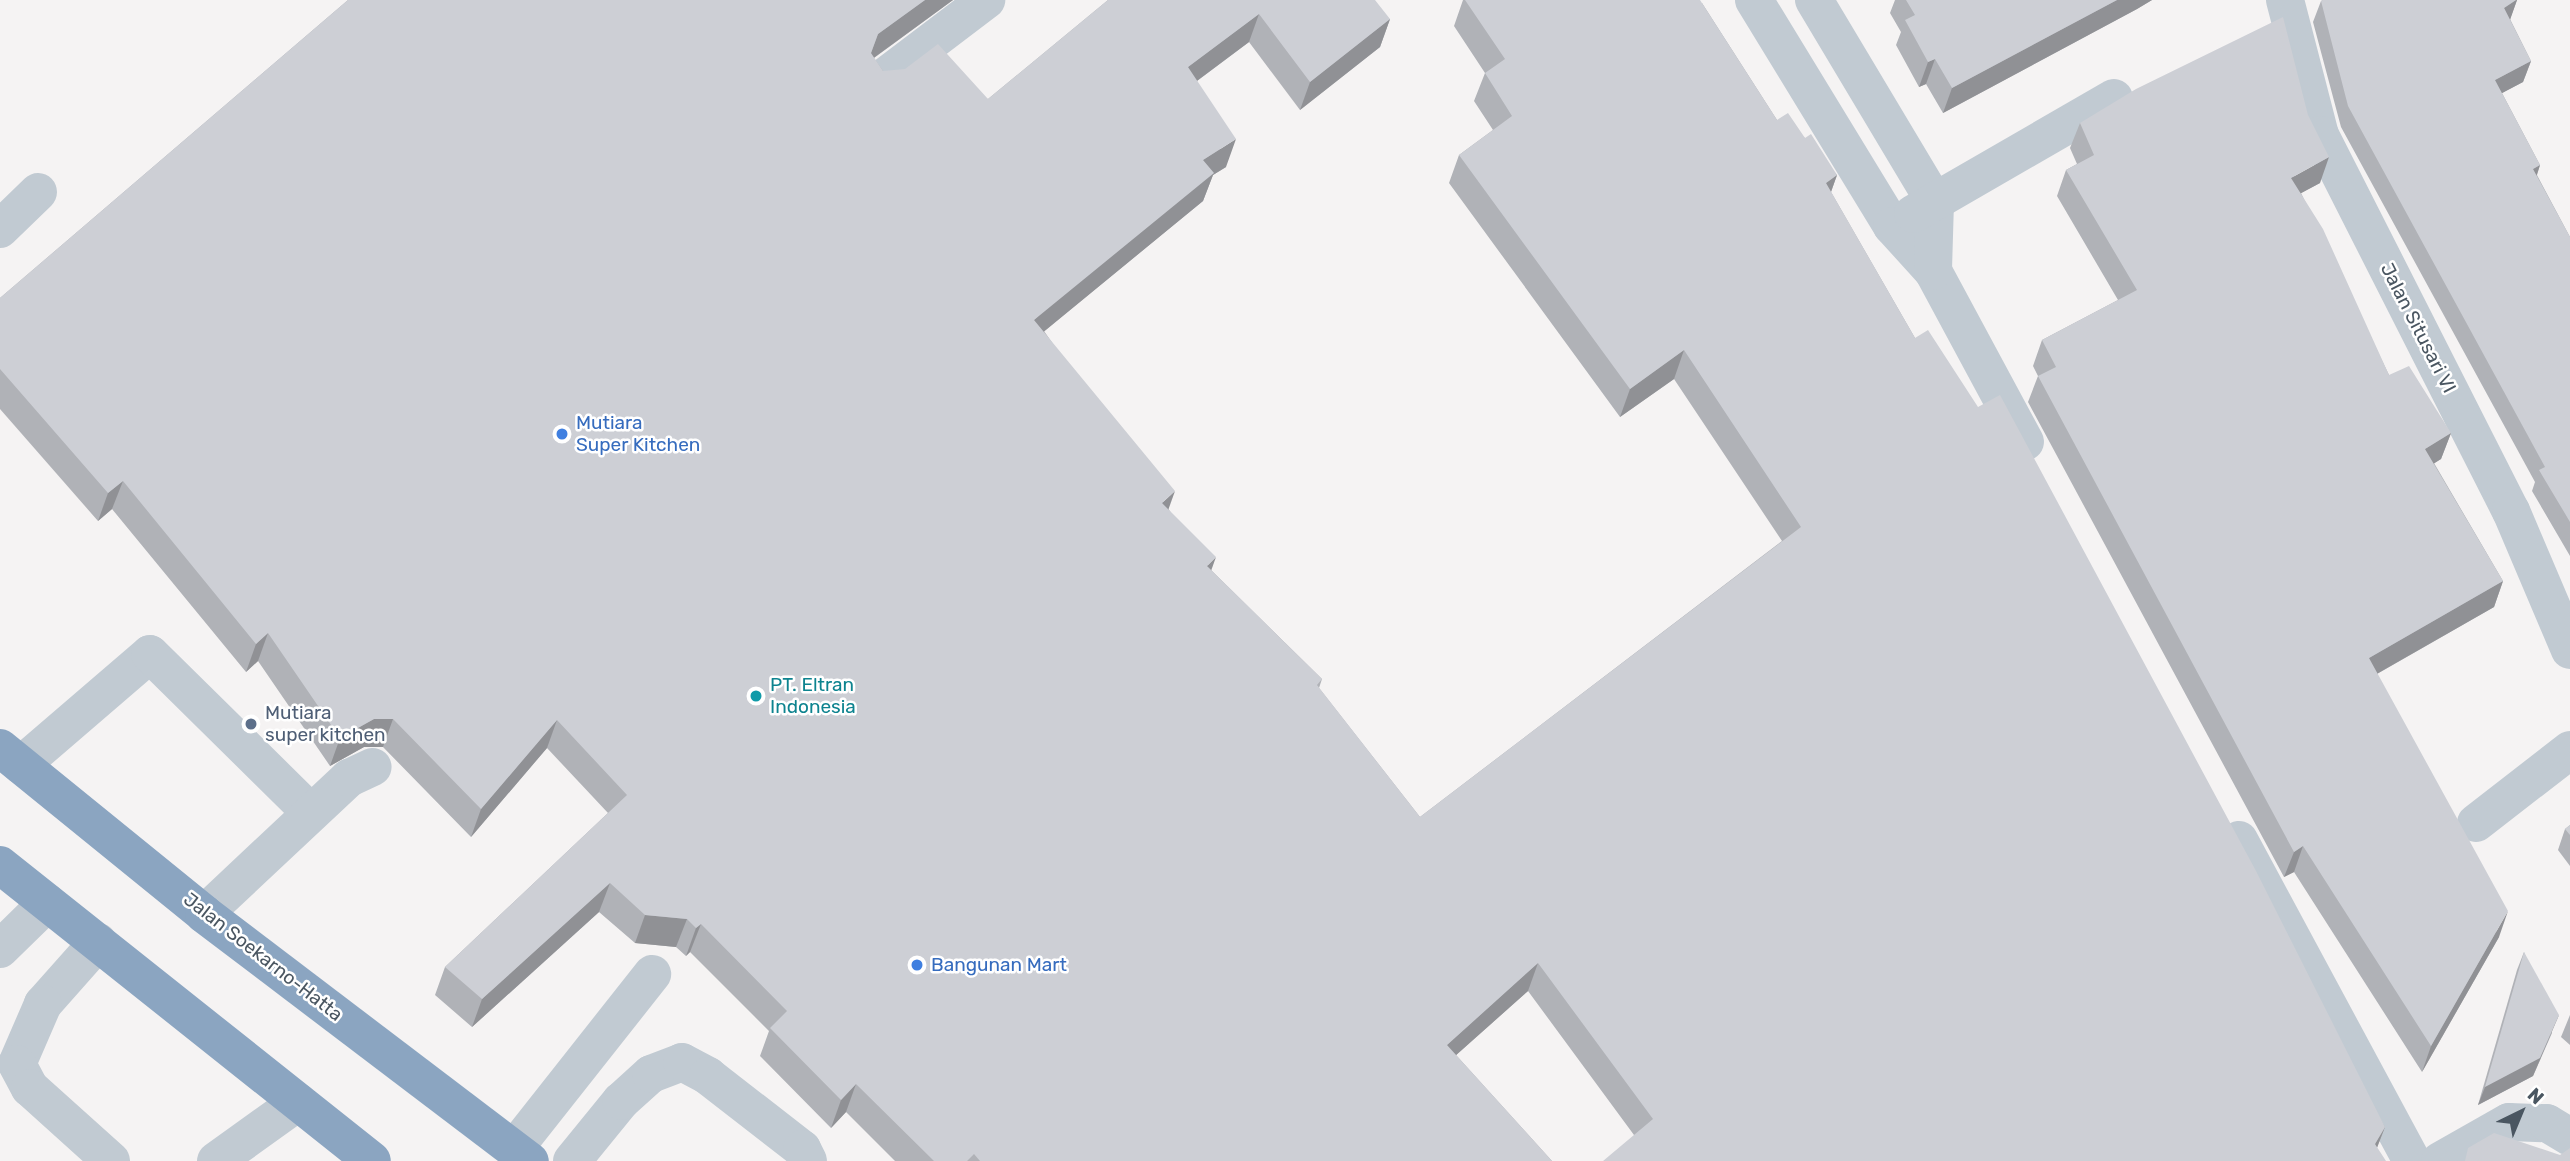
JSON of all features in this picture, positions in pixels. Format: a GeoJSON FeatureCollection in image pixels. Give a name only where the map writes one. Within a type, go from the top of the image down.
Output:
{"type":"FeatureCollection","features":[{"type":"Feature","properties":{"kind":"highway","name":"Jalan Soekarno-Hatta"},"geometry":{"type":"LineString","coordinates":[[11,756],[204,914],[522,1155]]}},
{"type":"Feature","properties":{"kind":"highway"},"geometry":{"type":"LineString","coordinates":[[0,865],[372,1161]]}},
{"type":"Feature","properties":{"kind":"street"},"geometry":{"type":"LineString","coordinates":[[882,79],[986,0]]}},
{"type":"Feature","properties":{"kind":"street"},"geometry":{"type":"LineString","coordinates":[[1754,0],[1892,226],[1933,271],[2045,478]]}},
{"type":"Feature","properties":{"kind":"street"},"geometry":{"type":"LineString","coordinates":[[1814,0],[1935,202],[1933,271]]}},
{"type":"Feature","properties":{"kind":"street","name":"Jalan Situsari VI"},"geometry":{"type":"LineString","coordinates":[[2285,0],[2320,135],[2511,511],[2570,650]]}},
{"type":"Feature","properties":{"kind":"street"},"geometry":{"type":"LineString","coordinates":[[1892,226],[2114,97]]}},
{"type":"Feature","properties":{"kind":"street"},"geometry":{"type":"LineString","coordinates":[[0,229],[38,192]]}},
{"type":"Feature","properties":{"kind":"street"},"geometry":{"type":"LineString","coordinates":[[11,756],[150,654],[311,813]]}},
{"type":"Feature","properties":{"kind":"street"},"geometry":{"type":"LineString","coordinates":[[2476,823],[2570,750]]}},
{"type":"Feature","properties":{"kind":"street"},"geometry":{"type":"LineString","coordinates":[[204,914],[349,778],[373,767]]}},
{"type":"Feature","properties":{"kind":"street"},"geometry":{"type":"LineString","coordinates":[[2222,807],[2412,1161]]}},
{"type":"Feature","properties":{"kind":"street"},"geometry":{"type":"LineString","coordinates":[[0,949],[47,903]]}},
{"type":"Feature","properties":{"kind":"street"},"geometry":{"type":"LineString","coordinates":[[98,942],[43,1004],[17,1064],[30,1088],[111,1161]]}},
{"type":"Feature","properties":{"kind":"street"},"geometry":{"type":"LineString","coordinates":[[522,1155],[652,974]]}},
{"type":"Feature","properties":{"kind":"street"},"geometry":{"type":"LineString","coordinates":[[572,1161],[621,1101],[651,1074],[682,1062],[708,1076],[802,1149],[808,1161]]}},
{"type":"Feature","properties":{"kind":"street"},"geometry":{"type":"LineString","coordinates":[[216,1161],[298,1102]]}},
{"type":"Feature","properties":{"kind":"street"},"geometry":{"type":"LineString","coordinates":[[2440,1161],[2510,1122],[2547,1123],[2570,1137]]}},
{"type":"Feature","properties":{"kind":"building"},"geometry":{"type":"Polygon","coordinates":[[[348,0],[925,0],[878,34],[871,53],[883,71],[905,69],[938,44],[988,99],[1108,0],[1375,0],[1390,19],[1310,82],[1259,14],[1188,67],[1236,139],[1203,160],[1214,173],[1034,320],[1175,491],[1162,503],[1216,557],[1207,566],[1322,679],[1317,685],[1420,817],[1801,527],[1684,350],[1630,389],[1459,155],[1512,116],[1485,73],[1505,59],[1465,0],[1700,0],[1777,120],[1788,113],[1805,138],[1811,134],[1837,175],[1826,183],[1915,338],[1928,330],[1978,407],[2000,395],[2256,871],[2385,1127],[2375,1144],[2386,1161],[1603,1161],[1653,1119],[1538,963],[1447,1045],[1552,1161],[980,1161],[974,1154],[967,1161],[934,1161],[856,1084],[841,1100],[770,1028],[787,1011],[701,924],[696,928],[687,919],[645,915],[610,883],[482,999],[445,967],[627,795],[557,720],[481,809],[393,719],[374,719],[340,738],[268,633],[256,644],[123,481],[108,493],[0,369],[0,298],[348,0]]]}},
{"type":"Feature","properties":{"kind":"building"},"geometry":{"type":"Polygon","coordinates":[[[1906,0],[2117,0],[1952,88],[1935,59],[1928,62],[1905,20],[1915,15],[1906,0]]]}},
{"type":"Feature","properties":{"kind":"building"},"geometry":{"type":"Polygon","coordinates":[[[2516,0],[2504,8],[2531,61],[2495,80],[2540,165],[2533,169],[2570,237],[2570,522],[2539,470],[2545,467],[2348,106],[2321,1],[2516,0]]]}},
{"type":"Feature","properties":{"kind":"building"},"geometry":{"type":"Polygon","coordinates":[[[2283,17],[2308,115],[2329,157],[2291,178],[2323,229],[2389,375],[2409,366],[2451,433],[2425,449],[2503,581],[2369,658],[2508,911],[2431,1046],[2303,846],[2294,852],[2038,376],[2056,367],[2042,340],[2137,290],[2066,170],[2094,155],[2080,123],[2136,89],[2283,17]]]}},
{"type":"Feature","properties":{"kind":"building"},"geometry":{"type":"Polygon","coordinates":[[[2524,952],[2559,1015],[2540,1058],[2485,1087],[2524,952]]]}},
{"type":"Feature","properties":{"kind":"building"},"geometry":{"type":"Polygon","coordinates":[[[2494,1133],[2560,1155],[2570,1148],[2570,1161],[2465,1161],[2468,1148],[2494,1133]]]}},
{"type":"Feature","properties":{"kind":"place","name":"Mutiara Super Kitchen"},"geometry":{"type":"Point","coordinates":[562,434]}},
{"type":"Feature","properties":{"kind":"place","name":"PT. Eltran Indonesia"},"geometry":{"type":"Point","coordinates":[756,696]}},
{"type":"Feature","properties":{"kind":"place","name":"Mutiara super kitchen"},"geometry":{"type":"Point","coordinates":[251,724]}},
{"type":"Feature","properties":{"kind":"place","name":"Bangunan Mart"},"geometry":{"type":"Point","coordinates":[917,965]}}]}
